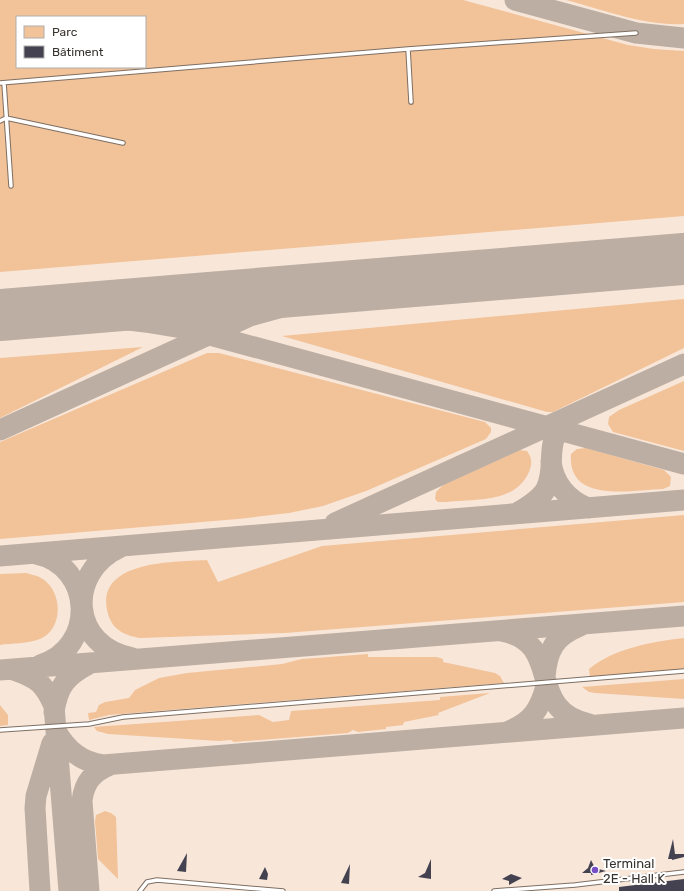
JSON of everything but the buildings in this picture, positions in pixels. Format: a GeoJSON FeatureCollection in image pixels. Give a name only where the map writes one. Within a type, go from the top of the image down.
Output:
{"type":"FeatureCollection","features":[{"type":"Feature","properties":{"kind":"lane"},"geometry":{"type":"LineString","coordinates":[[11,186],[2,83],[408,49],[636,33]]}},
{"type":"Feature","properties":{"kind":"lane"},"geometry":{"type":"LineString","coordinates":[[408,49],[411,102]]}},
{"type":"Feature","properties":{"kind":"lane"},"geometry":{"type":"LineString","coordinates":[[0,121],[6,118],[123,143]]}},
{"type":"Feature","properties":{"kind":"lane"},"geometry":{"type":"LineString","coordinates":[[0,730],[90,724],[131,716],[684,672]]}},
{"type":"Feature","properties":{"kind":"lane"},"geometry":{"type":"LineString","coordinates":[[494,891],[575,885],[684,872]]}},
{"type":"Feature","properties":{"kind":"lane"},"geometry":{"type":"LineString","coordinates":[[140,891],[147,882],[157,880],[283,891]]}},
{"type":"Feature","properties":{"kind":"green space"},"geometry":{"type":"Polygon","coordinates":[[[0,0],[463,0],[628,45],[654,49],[684,51],[684,216],[0,272],[0,0]]]}},
{"type":"Feature","properties":{"kind":"green space"},"geometry":{"type":"Polygon","coordinates":[[[566,0],[684,0],[684,24],[669,24],[639,20],[566,0]]]}},
{"type":"Feature","properties":{"kind":"green space"},"geometry":{"type":"Polygon","coordinates":[[[684,299],[684,348],[553,412],[547,412],[282,336],[684,299]]]}},
{"type":"Feature","properties":{"kind":"green space"},"geometry":{"type":"Polygon","coordinates":[[[143,347],[0,418],[0,358],[143,347]]]}},
{"type":"Feature","properties":{"kind":"green space"},"geometry":{"type":"Polygon","coordinates":[[[207,353],[219,353],[485,422],[491,428],[491,432],[486,439],[366,491],[323,506],[289,513],[238,519],[0,539],[0,442],[207,353]]]}},
{"type":"Feature","properties":{"kind":"green space"},"geometry":{"type":"Polygon","coordinates":[[[684,381],[684,451],[613,432],[608,424],[609,417],[619,410],[684,381]]]}},
{"type":"Feature","properties":{"kind":"green space"},"geometry":{"type":"Polygon","coordinates":[[[586,448],[664,470],[671,477],[670,486],[663,489],[619,492],[604,491],[590,487],[579,481],[572,470],[571,454],[577,449],[586,448]]]}},
{"type":"Feature","properties":{"kind":"green space"},"geometry":{"type":"Polygon","coordinates":[[[520,450],[527,451],[531,459],[531,465],[528,474],[522,483],[513,490],[504,495],[493,498],[447,502],[438,502],[435,499],[436,492],[443,485],[520,450]]]}},
{"type":"Feature","properties":{"kind":"green space"},"geometry":{"type":"Polygon","coordinates":[[[684,515],[684,602],[285,633],[140,638],[125,634],[116,628],[110,620],[108,614],[107,596],[112,583],[124,574],[157,564],[207,560],[218,582],[322,546],[684,515]]]}},
{"type":"Feature","properties":{"kind":"green space"},"geometry":{"type":"Polygon","coordinates":[[[27,573],[41,578],[54,591],[58,609],[57,618],[48,634],[40,639],[25,643],[0,645],[0,574],[27,573]]]}},
{"type":"Feature","properties":{"kind":"green space"},"geometry":{"type":"Polygon","coordinates":[[[684,638],[684,670],[590,677],[589,669],[610,656],[622,651],[646,644],[684,638]]]}},
{"type":"Feature","properties":{"kind":"green space"},"geometry":{"type":"Polygon","coordinates":[[[368,654],[368,657],[437,657],[443,659],[443,662],[495,673],[500,676],[504,683],[109,715],[89,720],[88,713],[96,712],[99,705],[105,702],[129,698],[135,690],[159,678],[187,673],[282,664],[302,659],[368,654]]]}},
{"type":"Feature","properties":{"kind":"green space"},"geometry":{"type":"Polygon","coordinates":[[[684,679],[684,699],[595,693],[589,692],[582,687],[684,679]]]}},
{"type":"Feature","properties":{"kind":"green space"},"geometry":{"type":"Polygon","coordinates":[[[490,693],[438,713],[439,715],[404,722],[403,725],[386,727],[386,729],[358,732],[353,730],[348,733],[234,742],[231,740],[219,741],[108,734],[97,731],[94,727],[259,715],[273,722],[289,720],[291,711],[440,700],[440,697],[490,693]]]}},
{"type":"Feature","properties":{"kind":"green space"},"geometry":{"type":"Polygon","coordinates":[[[0,705],[8,715],[8,725],[0,726],[0,705]]]}},
{"type":"Feature","properties":{"kind":"green space"},"geometry":{"type":"Polygon","coordinates":[[[105,811],[116,817],[118,879],[98,859],[95,821],[96,815],[105,811]]]}},
{"type":"Feature","properties":{"kind":"taxiway"},"geometry":{"type":"LineString","coordinates":[[515,0],[636,33],[684,38]]}},
{"type":"Feature","properties":{"kind":"taxiway"},"geometry":{"type":"LineString","coordinates":[[616,265],[684,261]]}},
{"type":"Feature","properties":{"kind":"taxiway"},"geometry":{"type":"LineString","coordinates":[[0,430],[250,316],[308,300],[354,290],[425,281]]}},
{"type":"Feature","properties":{"kind":"taxiway"},"geometry":{"type":"LineString","coordinates":[[0,316],[48,315],[94,317],[141,321],[188,329],[684,464]]}},
{"type":"Feature","properties":{"kind":"taxiway"},"geometry":{"type":"LineString","coordinates":[[335,523],[684,364]]}},
{"type":"Feature","properties":{"kind":"taxiway"},"geometry":{"type":"LineString","coordinates":[[517,513],[537,500],[546,489],[551,471],[555,437],[559,429],[567,420]]}},
{"type":"Feature","properties":{"kind":"taxiway"},"geometry":{"type":"LineString","coordinates":[[551,461],[552,469],[563,490],[574,500],[588,508]]}},
{"type":"Feature","properties":{"kind":"taxiway"},"geometry":{"type":"LineString","coordinates":[[0,556],[684,500]]}},
{"type":"Feature","properties":{"kind":"taxiway"},"geometry":{"type":"LineString","coordinates":[[121,547],[103,558],[90,573],[84,590],[82,608],[87,625],[97,640],[112,651],[133,658]]}},
{"type":"Feature","properties":{"kind":"taxiway"},"geometry":{"type":"LineString","coordinates":[[36,554],[55,562],[69,574],[78,590],[81,608],[79,626],[72,642],[59,656],[40,665]]}},
{"type":"Feature","properties":{"kind":"taxiway"},"geometry":{"type":"LineString","coordinates":[[0,670],[684,616]]}},
{"type":"Feature","properties":{"kind":"taxiway"},"geometry":{"type":"LineString","coordinates":[[545,677],[550,652],[558,639],[564,634],[580,626]]}},
{"type":"Feature","properties":{"kind":"taxiway"},"geometry":{"type":"LineString","coordinates":[[501,631],[521,638],[533,648],[540,662],[549,691],[557,705],[569,716],[589,724]]}},
{"type":"Feature","properties":{"kind":"taxiway"},"geometry":{"type":"LineString","coordinates":[[54,712],[58,695],[64,683],[74,673],[89,664]]}},
{"type":"Feature","properties":{"kind":"taxiway"},"geometry":{"type":"LineString","coordinates":[[14,670],[39,682],[47,692],[54,706],[69,891]]}},
{"type":"Feature","properties":{"kind":"taxiway"},"geometry":{"type":"LineString","coordinates":[[509,731],[524,723],[534,714],[538,708],[546,686]]}},
{"type":"Feature","properties":{"kind":"taxiway"},"geometry":{"type":"LineString","coordinates":[[56,731],[60,738],[75,754],[88,761],[103,765],[684,718]]}},
{"type":"Feature","properties":{"kind":"taxiway"},"geometry":{"type":"LineString","coordinates":[[40,891],[35,808],[36,796],[52,743]]}},
{"type":"Feature","properties":{"kind":"taxiway"},"geometry":{"type":"LineString","coordinates":[[89,891],[82,801],[83,794],[90,778],[110,765]]}},
{"type":"Feature","properties":{"kind":"runway"},"geometry":{"type":"LineString","coordinates":[[0,315],[684,259]]}},
{"type":"Feature","properties":{"kind":"place","name":"Terminal 2E - Hall K"},"geometry":{"type":"Point","coordinates":[595,870]}}]}
